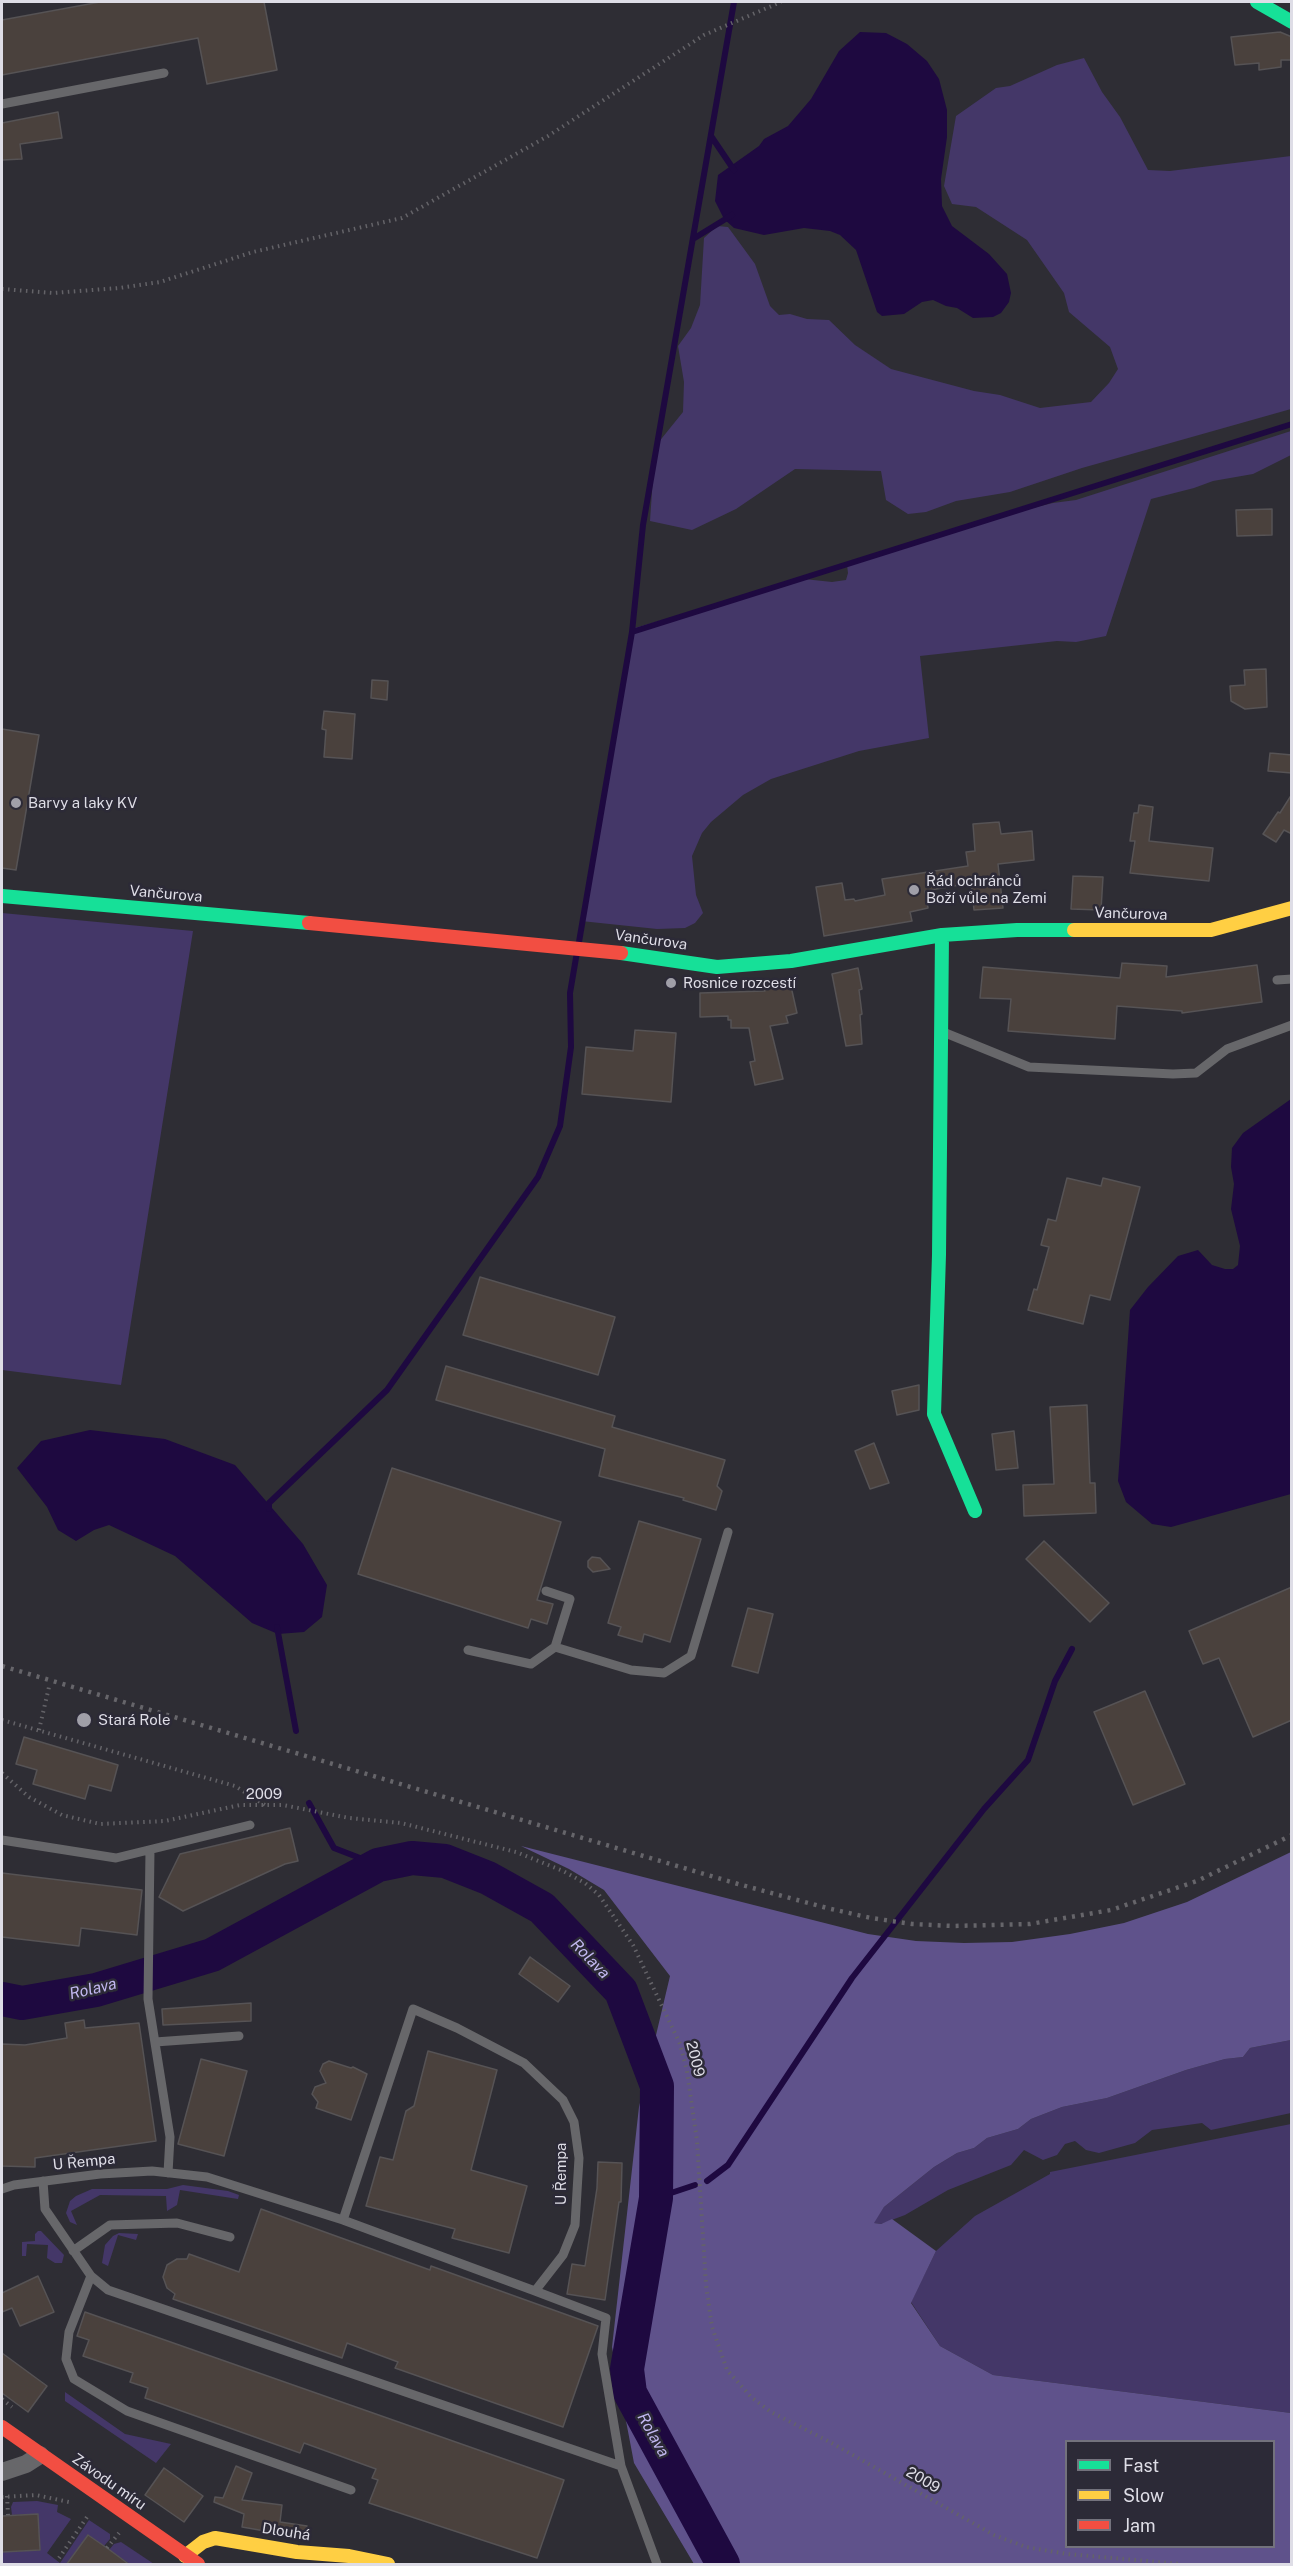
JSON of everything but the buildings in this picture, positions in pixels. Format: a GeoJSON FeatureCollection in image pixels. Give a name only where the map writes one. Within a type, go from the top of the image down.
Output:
{"type":"FeatureCollection","features":[{"type":"Feature","properties":{"kind":"street"},"geometry":{"type":"LineString","coordinates":[[1257,2],[1292,22]]}},
{"type":"Feature","properties":{"kind":"street","name":"Vančurova"},"geometry":{"type":"LineString","coordinates":[[2,896],[587,948],[717,967],[763,965],[942,935],[1017,930],[1211,930],[1292,908]]}},
{"type":"Feature","properties":{"kind":"street"},"geometry":{"type":"LineString","coordinates":[[942,935],[939,1255],[934,1414],[975,1512]]}},
{"type":"Feature","properties":{"kind":"street","name":"Závodu míru"},"geometry":{"type":"LineString","coordinates":[[2,2427],[198,2565]]}},
{"type":"Feature","properties":{"kind":"street"},"geometry":{"type":"LineString","coordinates":[[2,2472],[26,2464],[40,2455]]}},
{"type":"Feature","properties":{"kind":"street","name":"Dlouhá"},"geometry":{"type":"LineString","coordinates":[[185,2556],[203,2542],[215,2538],[297,2552],[349,2556],[387,2565]]}},
{"type":"Feature","properties":{"kind":"lane"},"geometry":{"type":"LineString","coordinates":[[2,104],[164,73]]}},
{"type":"Feature","properties":{"kind":"lane"},"geometry":{"type":"LineString","coordinates":[[1277,980],[1292,979]]}},
{"type":"Feature","properties":{"kind":"lane"},"geometry":{"type":"LineString","coordinates":[[941,1031],[1029,1067],[1173,1074],[1197,1073],[1227,1049],[1292,1025]]}},
{"type":"Feature","properties":{"kind":"lane"},"geometry":{"type":"LineString","coordinates":[[555,1647],[631,1670],[650,1673],[664,1673],[681,1664],[692,1656],[728,1532]]}},
{"type":"Feature","properties":{"kind":"lane"},"geometry":{"type":"LineString","coordinates":[[468,1650],[531,1664],[555,1647],[570,1599],[546,1591]]}},
{"type":"Feature","properties":{"kind":"lane"},"geometry":{"type":"LineString","coordinates":[[2,1840],[116,1858],[250,1825]]}},
{"type":"Feature","properties":{"kind":"lane"},"geometry":{"type":"LineString","coordinates":[[150,1850],[148,1999],[170,2137],[168,2173]]}},
{"type":"Feature","properties":{"kind":"lane","name":"U Řempa"},"geometry":{"type":"LineString","coordinates":[[2,2189],[100,2174],[168,2173],[207,2177],[343,2220],[535,2291],[563,2255],[575,2225],[579,2158],[574,2122],[563,2100],[524,2063],[457,2028],[413,2009],[343,2220]]}},
{"type":"Feature","properties":{"kind":"lane"},"geometry":{"type":"LineString","coordinates":[[155,2042],[239,2036]]}},
{"type":"Feature","properties":{"kind":"lane"},"geometry":{"type":"LineString","coordinates":[[43,2181],[45,2209],[91,2276],[108,2290],[621,2466]]}},
{"type":"Feature","properties":{"kind":"lane"},"geometry":{"type":"LineString","coordinates":[[73,2251],[110,2225],[177,2223],[230,2237]]}},
{"type":"Feature","properties":{"kind":"lane"},"geometry":{"type":"LineString","coordinates":[[91,2276],[69,2332],[66,2359],[74,2379],[127,2411],[351,2490]]}},
{"type":"Feature","properties":{"kind":"lane"},"geometry":{"type":"LineString","coordinates":[[535,2291],[606,2318],[602,2354],[621,2466],[657,2565]]}},
{"type":"Feature","properties":{"kind":"path"},"geometry":{"type":"LineString","coordinates":[[2,289],[53,293],[160,282],[253,252],[402,218],[548,136],[704,35],[782,2]]}},
{"type":"Feature","properties":{"kind":"path"},"geometry":{"type":"LineString","coordinates":[[39,1730],[49,1687]]}},
{"type":"Feature","properties":{"kind":"path"},"geometry":{"type":"LineString","coordinates":[[2,1720],[235,1786],[265,1805]]}},
{"type":"Feature","properties":{"kind":"path","name":"2009"},"geometry":{"type":"LineString","coordinates":[[2,1773],[29,1797],[62,1815],[100,1824],[165,1821],[240,1805],[294,1807],[349,1818],[401,1823],[516,1852],[563,1871],[585,1883],[599,1895],[613,1913],[633,1945],[680,2044],[698,2141],[706,2285],[712,2326],[727,2370],[751,2397],[771,2412],[850,2453],[994,2535],[1026,2547],[1181,2565]]}},
{"type":"Feature","properties":{"kind":"path"},"geometry":{"type":"LineString","coordinates":[[2,2497],[36,2495],[72,2503]]}},
{"type":"Feature","properties":{"kind":"path"},"geometry":{"type":"LineString","coordinates":[[7,2496],[8,2515]]}},
{"type":"Feature","properties":{"kind":"path"},"geometry":{"type":"LineString","coordinates":[[59,2558],[92,2511],[82,2507]]}},
{"type":"Feature","properties":{"kind":"path"},"geometry":{"type":"LineString","coordinates":[[110,2525],[128,2539]]}},
{"type":"Feature","properties":{"kind":"path"},"geometry":{"type":"LineString","coordinates":[[107,2548],[119,2532]]}},
{"type":"Feature","properties":{"kind":"shaded area"},"geometry":{"type":"Polygon","coordinates":[[[860,32],[886,33],[907,44],[927,61],[939,79],[947,110],[947,137],[941,179],[942,206],[952,226],[989,254],[1007,274],[1011,293],[1009,302],[1001,313],[993,317],[973,318],[957,308],[933,300],[922,302],[904,314],[882,316],[877,312],[856,250],[840,235],[830,231],[804,228],[764,235],[734,228],[724,219],[715,201],[718,175],[759,146],[764,139],[788,126],[811,99],[839,51],[860,32]]]}},
{"type":"Feature","properties":{"kind":"shaded area"},"geometry":{"type":"Polygon","coordinates":[[[1084,58],[1102,92],[1120,117],[1148,170],[1170,171],[1291,156],[1291,409],[1082,468],[1010,492],[956,501],[926,512],[908,514],[886,500],[881,471],[795,469],[736,509],[692,530],[650,521],[658,443],[683,412],[684,382],[678,346],[691,328],[700,305],[704,238],[717,226],[728,227],[755,264],[770,306],[779,315],[790,314],[807,319],[829,320],[855,345],[891,369],[974,391],[1000,395],[1040,408],[1091,402],[1109,383],[1118,369],[1110,347],[1069,312],[1064,293],[1027,240],[976,207],[952,204],[944,186],[956,116],[996,88],[1010,86],[1057,65],[1084,58]]]}},
{"type":"Feature","properties":{"kind":"shaded area"},"geometry":{"type":"Polygon","coordinates":[[[1291,431],[1291,455],[1253,474],[1213,481],[1151,499],[1106,636],[1076,642],[1057,641],[920,656],[929,738],[859,751],[771,779],[743,795],[711,822],[702,833],[692,856],[696,895],[703,913],[695,923],[685,928],[657,929],[581,921],[631,629],[804,579],[832,582],[846,580],[847,565],[881,551],[1016,512],[1076,500],[1291,431]]]}},
{"type":"Feature","properties":{"kind":"shaded area"},"geometry":{"type":"Polygon","coordinates":[[[2,913],[193,931],[121,1385],[2,1370],[2,913]]]}},
{"type":"Feature","properties":{"kind":"shaded area"},"geometry":{"type":"Polygon","coordinates":[[[1291,1099],[1291,1494],[1171,1527],[1152,1524],[1126,1502],[1118,1481],[1130,1310],[1148,1287],[1178,1256],[1198,1250],[1212,1265],[1233,1269],[1238,1265],[1240,1246],[1231,1209],[1234,1184],[1231,1167],[1232,1148],[1243,1133],[1291,1099]]]}},
{"type":"Feature","properties":{"kind":"shaded area"},"geometry":{"type":"Polygon","coordinates":[[[90,1430],[165,1439],[235,1465],[303,1544],[327,1585],[322,1617],[304,1632],[278,1634],[252,1623],[175,1556],[109,1525],[94,1530],[76,1541],[58,1530],[47,1507],[17,1468],[41,1441],[90,1430]]]}},
{"type":"Feature","properties":{"kind":"shaded area"},"geometry":{"type":"Polygon","coordinates":[[[521,1846],[868,1934],[916,1941],[964,1943],[1012,1942],[1070,1934],[1124,1923],[1187,1902],[1291,1852],[1291,2040],[1250,2048],[1243,2057],[1225,2059],[1186,2070],[1107,2098],[1062,2107],[1031,2119],[1018,2129],[987,2138],[974,2148],[957,2153],[934,2167],[884,2207],[874,2223],[881,2224],[892,2219],[936,2251],[911,2303],[940,2346],[993,2375],[1291,2413],[1291,2564],[694,2564],[634,2463],[612,2347],[639,2107],[670,1976],[604,1890],[569,1869],[521,1846]]]}},
{"type":"Feature","properties":{"kind":"shaded area"},"geometry":{"type":"Polygon","coordinates":[[[1291,2040],[1291,2113],[1211,2130],[1202,2123],[1152,2130],[1135,2143],[1099,2153],[1086,2150],[1075,2141],[1065,2144],[1057,2155],[1043,2160],[1024,2150],[1011,2165],[948,2190],[905,2215],[881,2224],[873,2223],[884,2207],[934,2167],[957,2153],[974,2148],[987,2138],[1018,2129],[1031,2119],[1062,2107],[1107,2098],[1186,2070],[1225,2059],[1243,2057],[1250,2048],[1291,2040]]]}},
{"type":"Feature","properties":{"kind":"shaded area"},"geometry":{"type":"Polygon","coordinates":[[[1291,2124],[1291,2413],[993,2375],[940,2346],[911,2302],[936,2251],[975,2216],[1050,2172],[1291,2124]]]}},
{"type":"Feature","properties":{"kind":"shaded area"},"geometry":{"type":"Polygon","coordinates":[[[183,2185],[228,2191],[239,2195],[238,2199],[180,2190],[177,2205],[167,2211],[166,2196],[100,2195],[71,2211],[77,2225],[70,2222],[66,2213],[70,2201],[92,2189],[167,2189],[183,2185]]]}},
{"type":"Feature","properties":{"kind":"shaded area"},"geometry":{"type":"Polygon","coordinates":[[[41,2231],[64,2255],[62,2263],[55,2263],[47,2258],[48,2245],[27,2244],[26,2256],[22,2256],[22,2242],[35,2241],[35,2234],[41,2231]]]}},
{"type":"Feature","properties":{"kind":"shaded area"},"geometry":{"type":"Polygon","coordinates":[[[119,2233],[138,2234],[136,2240],[118,2235],[108,2266],[102,2263],[105,2245],[119,2233]]]}},
{"type":"Feature","properties":{"kind":"shaded area"},"geometry":{"type":"Polygon","coordinates":[[[65,2392],[125,2434],[171,2444],[156,2463],[65,2401],[65,2392]]]}},
{"type":"Feature","properties":{"kind":"shaded area"},"geometry":{"type":"Polygon","coordinates":[[[37,2501],[58,2505],[57,2512],[71,2519],[47,2553],[60,2563],[89,2520],[110,2534],[110,2539],[104,2546],[88,2535],[66,2564],[2,2564],[2,2552],[40,2550],[38,2514],[12,2515],[11,2507],[13,2502],[37,2501]]]}},
{"type":"Feature","properties":{"kind":"shaded area"},"geometry":{"type":"Polygon","coordinates":[[[121,2542],[154,2564],[130,2564],[109,2550],[114,2544],[121,2542]]]}},
{"type":"Feature","properties":{"kind":"waterway"},"geometry":{"type":"LineString","coordinates":[[579,942],[632,632],[643,525],[734,2]]}},
{"type":"Feature","properties":{"kind":"waterway"},"geometry":{"type":"LineString","coordinates":[[711,136],[734,170]]}},
{"type":"Feature","properties":{"kind":"waterway"},"geometry":{"type":"LineString","coordinates":[[693,239],[732,215]]}},
{"type":"Feature","properties":{"kind":"waterway"},"geometry":{"type":"LineString","coordinates":[[632,632],[1292,424]]}},
{"type":"Feature","properties":{"kind":"waterway"},"geometry":{"type":"LineString","coordinates":[[269,1509],[269,1503],[387,1390],[538,1177],[560,1126],[571,1047],[570,993],[577,952]]}},
{"type":"Feature","properties":{"kind":"waterway"},"geometry":{"type":"LineString","coordinates":[[277,1627],[296,1731]]}},
{"type":"Feature","properties":{"kind":"waterway"},"geometry":{"type":"LineString","coordinates":[[707,2181],[728,2165],[852,1978],[984,1809],[1028,1760],[1055,1681],[1072,1649]]}},
{"type":"Feature","properties":{"kind":"waterway"},"geometry":{"type":"LineString","coordinates":[[309,1803],[334,1848],[378,1865]]}},
{"type":"Feature","properties":{"kind":"waterway","name":"Rolava"},"geometry":{"type":"LineString","coordinates":[[2,1999],[22,2003],[96,1990],[212,1955],[378,1865],[412,1858],[445,1861],[488,1878],[542,1908],[621,1991],[657,2086],[656,2198],[627,2369],[630,2393],[723,2564]]}},
{"type":"Feature","properties":{"kind":"waterway"},"geometry":{"type":"LineString","coordinates":[[656,2198],[695,2185]]}},
{"type":"Feature","properties":{"kind":"railway"},"geometry":{"type":"LineString","coordinates":[[2,1666],[738,1884],[827,1908],[912,1924],[953,1926],[1030,1924],[1111,1910],[1197,1881],[1292,1835]]}},
{"type":"Feature","properties":{"kind":"traffic: fast"},"geometry":{"type":"LineString","coordinates":[[1257,2],[1292,22]]}},
{"type":"Feature","properties":{"kind":"traffic: fast"},"geometry":{"type":"LineString","coordinates":[[2,896],[309,923]]}},
{"type":"Feature","properties":{"kind":"traffic: fast"},"geometry":{"type":"LineString","coordinates":[[621,953],[717,967],[791,961],[942,935],[1017,930],[1074,930]]}},
{"type":"Feature","properties":{"kind":"traffic: fast"},"geometry":{"type":"LineString","coordinates":[[942,935],[939,1255],[934,1414],[975,1511]]}},
{"type":"Feature","properties":{"kind":"traffic: slow"},"geometry":{"type":"LineString","coordinates":[[1074,930],[1211,930],[1292,908]]}},
{"type":"Feature","properties":{"kind":"traffic: slow"},"geometry":{"type":"LineString","coordinates":[[185,2556],[203,2542],[215,2538],[297,2552],[349,2556],[388,2564]]}},
{"type":"Feature","properties":{"kind":"traffic: jam"},"geometry":{"type":"LineString","coordinates":[[309,923],[621,953]]}},
{"type":"Feature","properties":{"kind":"traffic: jam"},"geometry":{"type":"LineString","coordinates":[[2,2427],[198,2564]]}},
{"type":"Feature","properties":{"kind":"place","name":"Barvy a laky KV"},"geometry":{"type":"Point","coordinates":[16,803]}},
{"type":"Feature","properties":{"kind":"place","name":"Řád ochránců Boží vůle na Zemi"},"geometry":{"type":"Point","coordinates":[914,890]}},
{"type":"Feature","properties":{"kind":"place","name":"Rosnice rozcestí"},"geometry":{"type":"Point","coordinates":[671,983]}},
{"type":"Feature","properties":{"kind":"place","name":"Stará Role"},"geometry":{"type":"Point","coordinates":[84,1720]}}]}
